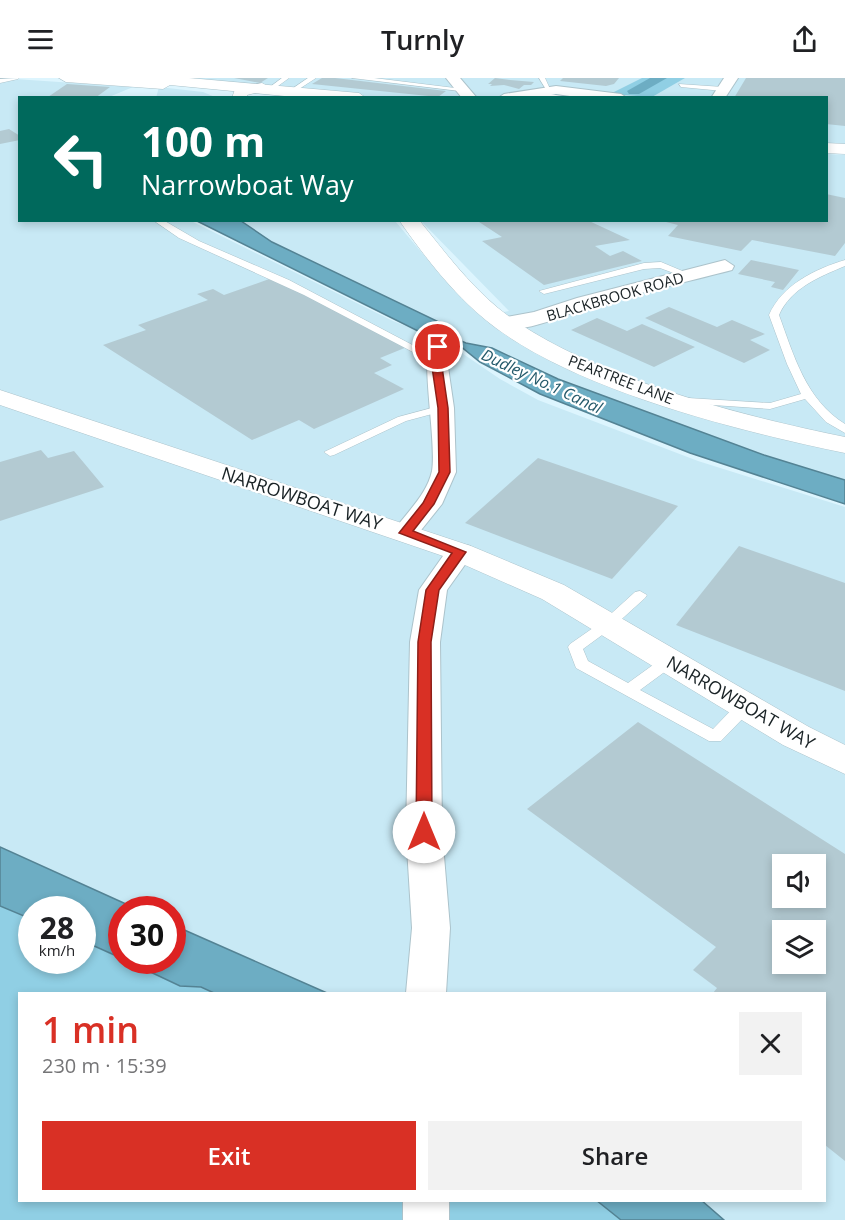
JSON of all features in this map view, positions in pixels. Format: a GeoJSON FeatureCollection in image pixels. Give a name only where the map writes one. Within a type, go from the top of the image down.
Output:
{"type":"FeatureCollection","features":[{"type":"Feature","properties":{"kind":"main road"},"geometry":{"type":"LineString","coordinates":[[66,78],[223,84],[343,96]]}},
{"type":"Feature","properties":{"kind":"main road"},"geometry":{"type":"LineString","coordinates":[[163,82],[235,96]]}},
{"type":"Feature","properties":{"kind":"main road"},"geometry":{"type":"LineString","coordinates":[[244,96],[277,88]]}},
{"type":"Feature","properties":{"kind":"main road"},"geometry":{"type":"LineString","coordinates":[[828,148],[845,149]]}},
{"type":"Feature","properties":{"kind":"main road","name":"PEARTREE LANE"},"geometry":{"type":"LineString","coordinates":[[410,222],[465,288],[503,323],[540,345],[591,370],[754,426],[845,445]]}},
{"type":"Feature","properties":{"kind":"main road","name":"NARROWBOAT WAY"},"geometry":{"type":"LineString","coordinates":[[0,397],[459,552],[554,592],[745,706],[845,761]]}},
{"type":"Feature","properties":{"kind":"street"},"geometry":{"type":"LineString","coordinates":[[514,96],[528,93],[546,84],[610,96]]}},
{"type":"Feature","properties":{"kind":"street","name":"BLACKBROOK ROAD"},"geometry":{"type":"LineString","coordinates":[[503,323],[537,318],[725,266]]}},
{"type":"Feature","properties":{"kind":"street"},"geometry":{"type":"LineString","coordinates":[[405,533],[429,504],[444,472],[443,408],[437,353]]}},
{"type":"Feature","properties":{"kind":"street"},"geometry":{"type":"LineString","coordinates":[[426,992],[431,928],[424,832],[424,642],[433,590],[459,552]]}},
{"type":"Feature","properties":{"kind":"street"},"geometry":{"type":"LineString","coordinates":[[426,1202],[426,1220]]}},
{"type":"Feature","properties":{"kind":"lane"},"geometry":{"type":"LineString","coordinates":[[0,81],[16,78]]}},
{"type":"Feature","properties":{"kind":"lane"},"geometry":{"type":"LineString","coordinates":[[277,88],[313,78]]}},
{"type":"Feature","properties":{"kind":"lane"},"geometry":{"type":"LineString","coordinates":[[355,78],[462,88]]}},
{"type":"Feature","properties":{"kind":"lane"},"geometry":{"type":"LineString","coordinates":[[681,85],[725,89]]}},
{"type":"Feature","properties":{"kind":"lane"},"geometry":{"type":"LineString","coordinates":[[528,93],[548,96]]}},
{"type":"Feature","properties":{"kind":"lane"},"geometry":{"type":"LineString","coordinates":[[160,222],[181,238],[262,271],[437,353]]}},
{"type":"Feature","properties":{"kind":"lane"},"geometry":{"type":"LineString","coordinates":[[845,263],[814,277],[789,294],[777,305],[774,315],[806,396],[821,412],[845,429]]}},
{"type":"Feature","properties":{"kind":"lane"},"geometry":{"type":"LineString","coordinates":[[544,291],[644,266],[661,265],[687,275]]}},
{"type":"Feature","properties":{"kind":"lane"},"geometry":{"type":"LineString","coordinates":[[676,400],[770,406],[806,396]]}},
{"type":"Feature","properties":{"kind":"lane"},"geometry":{"type":"LineString","coordinates":[[330,452],[402,419],[443,408]]}},
{"type":"Feature","properties":{"kind":"lane"},"geometry":{"type":"LineString","coordinates":[[640,595],[608,624],[575,647],[581,664],[715,737],[745,706]]}},
{"type":"Feature","properties":{"kind":"lane"},"geometry":{"type":"LineString","coordinates":[[629,690],[669,661]]}},
{"type":"Feature","properties":{"kind":"shaded area"},"geometry":{"type":"Polygon","coordinates":[[[0,78],[133,87],[111,96],[18,96],[18,222],[193,222],[393,321],[444,341],[500,379],[538,400],[698,461],[845,507],[845,1220],[677,1220],[655,1202],[826,1202],[826,992],[265,992],[186,957],[186,896],[108,896],[108,909],[96,909],[96,896],[52,896],[0,874],[0,78]]]}},
{"type":"Feature","properties":{"kind":"shaded area"},"geometry":{"type":"Polygon","coordinates":[[[170,78],[845,78],[845,149],[828,148],[828,96],[313,96],[170,78]]]}},
{"type":"Feature","properties":{"kind":"shaded area"},"geometry":{"type":"Polygon","coordinates":[[[642,78],[685,78],[654,96],[610,94],[642,78]]]}},
{"type":"Feature","properties":{"kind":"shaded area"},"geometry":{"type":"Polygon","coordinates":[[[159,87],[203,92],[213,96],[157,96],[159,87]]]}},
{"type":"Feature","properties":{"kind":"shaded area"},"geometry":{"type":"Polygon","coordinates":[[[828,154],[845,155],[845,491],[442,336],[224,222],[396,222],[444,279],[484,316],[509,311],[422,222],[828,222],[828,154]]]}},
{"type":"Feature","properties":{"kind":"shaded area"},"geometry":{"type":"Polygon","coordinates":[[[0,906],[18,914],[18,974],[96,974],[96,947],[108,953],[108,974],[154,974],[180,986],[201,987],[212,992],[18,992],[18,1202],[598,1202],[621,1220],[0,1220],[0,906]]]}},
{"type":"Feature","properties":{"kind":"water","name":"Dudley No.1 Canal"},"geometry":{"type":"Polygon","coordinates":[[[199,222],[242,222],[272,242],[441,323],[447,335],[466,343],[492,348],[558,379],[764,455],[845,480],[845,504],[690,453],[540,394],[480,362],[460,346],[418,331],[199,222]]]}},
{"type":"Feature","properties":{"kind":"water"},"geometry":{"type":"Polygon","coordinates":[[[0,847],[108,896],[108,952],[96,947],[96,896],[18,896],[18,914],[0,906],[0,847]]]}},
{"type":"Feature","properties":{"kind":"water"},"geometry":{"type":"Polygon","coordinates":[[[186,931],[325,992],[212,992],[201,987],[180,986],[155,974],[186,974],[186,931]]]}},
{"type":"Feature","properties":{"kind":"water"},"geometry":{"type":"Polygon","coordinates":[[[598,1202],[703,1202],[724,1220],[621,1220],[598,1202]]]}},
{"type":"Feature","properties":{"kind":"building"},"geometry":{"type":"Polygon","coordinates":[[[234,78],[268,78],[260,83],[234,78]]]}},
{"type":"Feature","properties":{"kind":"building"},"geometry":{"type":"Polygon","coordinates":[[[322,78],[335,78],[446,91],[439,96],[428,96],[312,84],[322,78]]]}},
{"type":"Feature","properties":{"kind":"building"},"geometry":{"type":"Polygon","coordinates":[[[495,78],[534,82],[519,89],[504,85],[490,86],[492,84],[488,84],[495,78]]]}},
{"type":"Feature","properties":{"kind":"building"},"geometry":{"type":"Polygon","coordinates":[[[563,78],[619,78],[614,84],[606,86],[560,81],[563,78]]]}},
{"type":"Feature","properties":{"kind":"building"},"geometry":{"type":"Polygon","coordinates":[[[746,78],[845,78],[845,126],[828,124],[828,96],[735,96],[746,78]]]}},
{"type":"Feature","properties":{"kind":"building"},"geometry":{"type":"Polygon","coordinates":[[[67,84],[110,87],[98,96],[49,96],[67,84]]]}},
{"type":"Feature","properties":{"kind":"building"},"geometry":{"type":"Polygon","coordinates":[[[9,129],[18,135],[18,140],[0,144],[0,131],[9,129]]]}},
{"type":"Feature","properties":{"kind":"building"},"geometry":{"type":"Polygon","coordinates":[[[828,194],[845,198],[845,243],[835,256],[752,240],[741,251],[668,236],[678,225],[666,222],[828,222],[828,194]]]}},
{"type":"Feature","properties":{"kind":"building"},"geometry":{"type":"Polygon","coordinates":[[[479,222],[591,222],[630,240],[595,246],[610,256],[623,251],[642,261],[544,285],[482,241],[502,237],[479,222]]]}},
{"type":"Feature","properties":{"kind":"building"},"geometry":{"type":"Polygon","coordinates":[[[751,260],[799,270],[783,290],[771,287],[775,282],[738,274],[751,260]]]}},
{"type":"Feature","properties":{"kind":"building"},"geometry":{"type":"Polygon","coordinates":[[[272,278],[407,347],[380,358],[392,365],[374,373],[404,389],[314,429],[299,420],[252,440],[103,345],[146,330],[138,325],[208,300],[197,294],[213,289],[224,295],[272,278]]]}},
{"type":"Feature","properties":{"kind":"building"},"geometry":{"type":"Polygon","coordinates":[[[669,307],[717,327],[732,320],[765,334],[750,340],[770,350],[744,363],[645,318],[669,307]]]}},
{"type":"Feature","properties":{"kind":"building"},"geometry":{"type":"Polygon","coordinates":[[[597,318],[627,331],[642,324],[695,347],[654,367],[571,330],[597,318]]]}},
{"type":"Feature","properties":{"kind":"building"},"geometry":{"type":"Polygon","coordinates":[[[41,450],[48,458],[74,451],[104,487],[0,521],[0,462],[41,450]]]}},
{"type":"Feature","properties":{"kind":"building"},"geometry":{"type":"Polygon","coordinates":[[[538,458],[678,506],[612,579],[465,523],[538,458]]]}},
{"type":"Feature","properties":{"kind":"building"},"geometry":{"type":"Polygon","coordinates":[[[739,546],[845,583],[845,691],[676,625],[739,546]]]}},
{"type":"Feature","properties":{"kind":"building"},"geometry":{"type":"Polygon","coordinates":[[[638,722],[845,854],[845,1161],[826,1146],[826,992],[714,992],[717,988],[693,970],[716,947],[527,809],[638,722]]]}},
{"type":"Feature","properties":{"kind":"waterway"},"geometry":{"type":"LineString","coordinates":[[634,91],[660,78]]}},
{"type":"Feature","properties":{"kind":"route"},"geometry":{"type":"LineString","coordinates":[[424,832],[424,642],[433,590],[459,552],[405,533],[429,504],[444,472],[443,408],[436,360],[438,347]]}}]}
